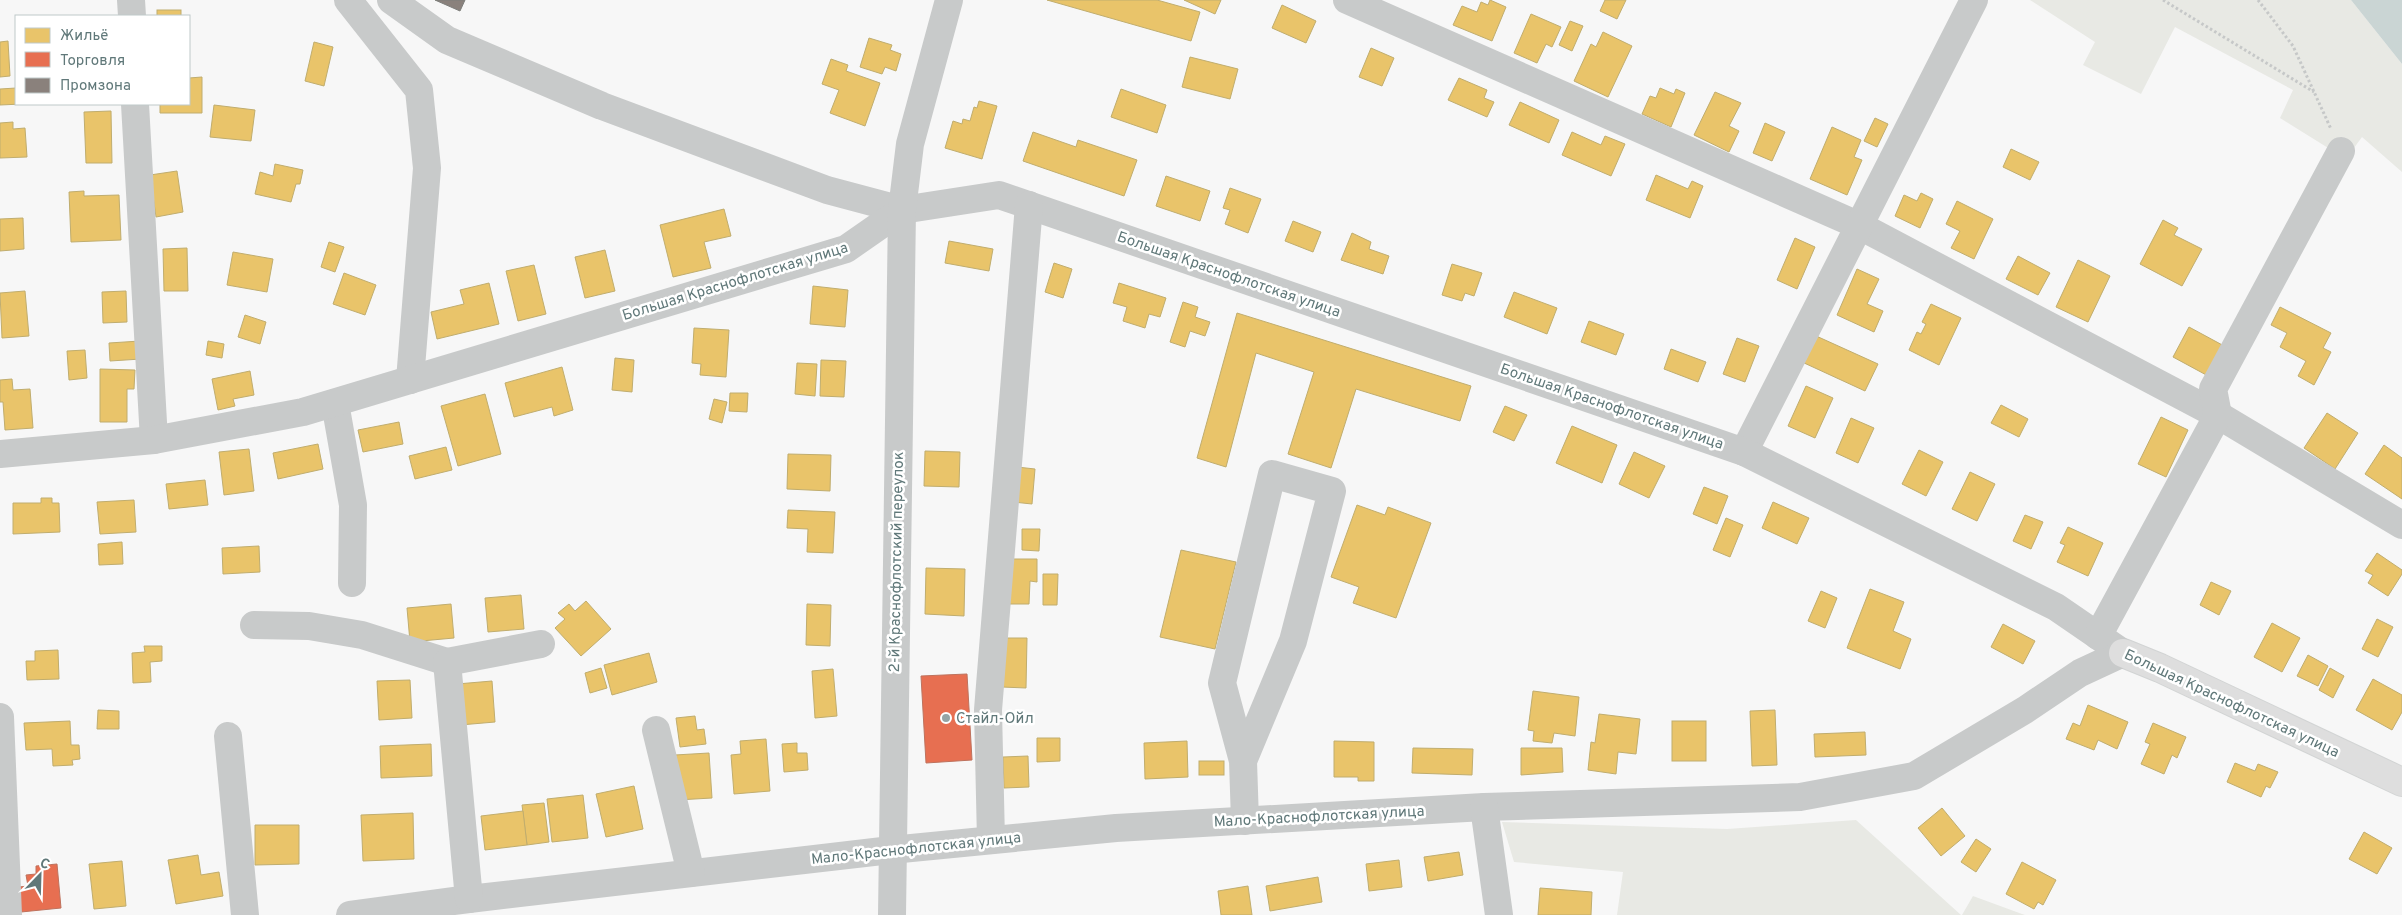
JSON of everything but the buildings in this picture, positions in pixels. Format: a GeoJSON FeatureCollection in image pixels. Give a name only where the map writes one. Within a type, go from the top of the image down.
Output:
{"type":"FeatureCollection","features":[{"type":"Feature","properties":{"kind":"main road","name":"Большая Краснофлотская улица"},"geometry":{"type":"LineString","coordinates":[[2123,654],[2160,668],[2400,777]]}},
{"type":"Feature","properties":{"kind":"street"},"geometry":{"type":"LineString","coordinates":[[131,0],[132,15]]}},
{"type":"Feature","properties":{"kind":"street"},"geometry":{"type":"LineString","coordinates":[[348,0],[420,90],[427,168],[410,380]]}},
{"type":"Feature","properties":{"kind":"street"},"geometry":{"type":"LineString","coordinates":[[391,0],[448,40],[602,106],[827,190],[902,210]]}},
{"type":"Feature","properties":{"kind":"street","name":"2-й Краснофлотский переулок"},"geometry":{"type":"LineString","coordinates":[[892,915],[891,850],[902,210],[910,144],[949,0]]}},
{"type":"Feature","properties":{"kind":"street"},"geometry":{"type":"LineString","coordinates":[[1347,0],[1860,226],[2218,415],[2402,526]]}},
{"type":"Feature","properties":{"kind":"street"},"geometry":{"type":"LineString","coordinates":[[1744,452],[1860,226],[1941,61],[1974,0]]}},
{"type":"Feature","properties":{"kind":"street"},"geometry":{"type":"LineString","coordinates":[[135,105],[154,440]]}},
{"type":"Feature","properties":{"kind":"street"},"geometry":{"type":"LineString","coordinates":[[2098,636],[2218,415],[2213,389],[2341,151]]}},
{"type":"Feature","properties":{"kind":"street","name":"Большая Краснофлотская улица"},"geometry":{"type":"LineString","coordinates":[[0,454],[154,440],[303,412],[846,249],[902,210],[999,195],[1744,452],[2056,607],[2123,654]]}},
{"type":"Feature","properties":{"kind":"street"},"geometry":{"type":"LineString","coordinates":[[991,840],[988,710],[1029,205]]}},
{"type":"Feature","properties":{"kind":"street"},"geometry":{"type":"LineString","coordinates":[[335,403],[353,505],[352,583]]}},
{"type":"Feature","properties":{"kind":"street"},"geometry":{"type":"LineString","coordinates":[[1244,761],[1293,641],[1332,491],[1272,474],[1222,683],[1244,761],[1245,821]]}},
{"type":"Feature","properties":{"kind":"street"},"geometry":{"type":"LineString","coordinates":[[254,625],[309,626],[362,635],[447,662],[541,644]]}},
{"type":"Feature","properties":{"kind":"street","name":"Мало-Краснофлотская улица"},"geometry":{"type":"LineString","coordinates":[[350,915],[469,899],[891,850],[1116,828],[1484,807],[1800,797],[1914,776],[2025,710],[2080,673],[2123,654]]}},
{"type":"Feature","properties":{"kind":"street"},"geometry":{"type":"LineString","coordinates":[[447,662],[469,899]]}},
{"type":"Feature","properties":{"kind":"street"},"geometry":{"type":"LineString","coordinates":[[0,717],[8,915]]}},
{"type":"Feature","properties":{"kind":"street"},"geometry":{"type":"LineString","coordinates":[[656,730],[691,873]]}},
{"type":"Feature","properties":{"kind":"street"},"geometry":{"type":"LineString","coordinates":[[228,736],[245,915]]}},
{"type":"Feature","properties":{"kind":"street"},"geometry":{"type":"LineString","coordinates":[[1484,807],[1499,915]]}},
{"type":"Feature","properties":{"kind":"path"},"geometry":{"type":"LineString","coordinates":[[2163,0],[2314,92]]}},
{"type":"Feature","properties":{"kind":"path"},"geometry":{"type":"LineString","coordinates":[[2258,0],[2293,46],[2341,151]]}},
{"type":"Feature","properties":{"kind":"shaded area"},"geometry":{"type":"Polygon","coordinates":[[[2030,0],[2351,0],[2402,64],[2402,172],[2362,137],[2351,152],[2333,151],[2280,118],[2293,90],[2175,27],[2141,94],[2083,65],[2095,42],[2030,0]]]}},
{"type":"Feature","properties":{"kind":"shaded area"},"geometry":{"type":"Polygon","coordinates":[[[2351,0],[2402,0],[2402,64],[2351,0]]]}},
{"type":"Feature","properties":{"kind":"shaded area"},"geometry":{"type":"Polygon","coordinates":[[[1856,820],[1961,915],[1617,915],[1623,872],[1514,862],[1502,822],[1727,829],[1856,820]]]}},
{"type":"Feature","properties":{"kind":"shaded area"},"geometry":{"type":"Polygon","coordinates":[[[1973,896],[2022,914],[2025,915],[1962,915],[1973,896]]]}},
{"type":"Feature","properties":{"kind":"place","name":"Стайл-Ойл"},"geometry":{"type":"Point","coordinates":[946,718]}}]}
